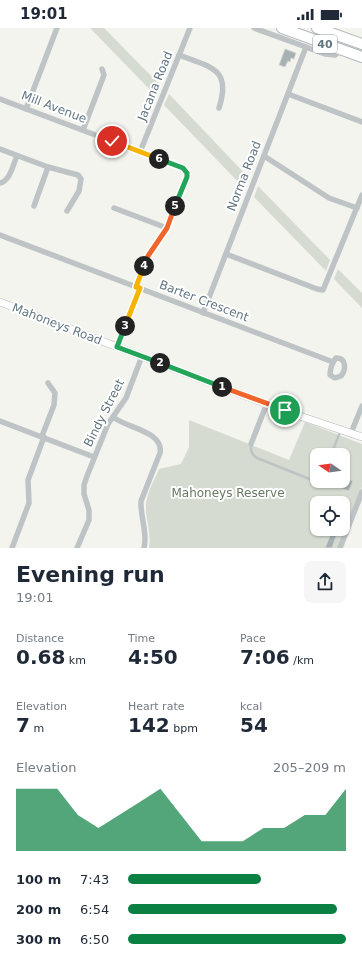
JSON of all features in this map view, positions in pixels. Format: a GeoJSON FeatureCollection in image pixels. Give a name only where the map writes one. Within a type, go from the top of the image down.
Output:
{"type":"FeatureCollection","features":[{"type":"Feature","properties":{"kind":"highway","name":"40"},"geometry":{"type":"LineString","coordinates":[[282,28],[362,56]]}},
{"type":"Feature","properties":{"kind":"highway","name":"40"},"geometry":{"type":"LineString","coordinates":[[317,28],[362,44]]}},
{"type":"Feature","properties":{"kind":"main road","name":"Mahoneys Road"},"geometry":{"type":"LineString","coordinates":[[0,302],[267,403],[362,437]]}},
{"type":"Feature","properties":{"kind":"street"},"geometry":{"type":"LineString","coordinates":[[26,108],[57,28]]}},
{"type":"Feature","properties":{"kind":"street","name":"Jacana Road"},"geometry":{"type":"LineString","coordinates":[[140,152],[190,28]]}},
{"type":"Feature","properties":{"kind":"street"},"geometry":{"type":"LineString","coordinates":[[254,28],[329,55],[336,54],[342,50]]}},
{"type":"Feature","properties":{"kind":"street","name":"Norma Road"},"geometry":{"type":"LineString","coordinates":[[203,313],[306,47]]}},
{"type":"Feature","properties":{"kind":"street"},"geometry":{"type":"LineString","coordinates":[[179,55],[212,67],[219,74],[223,82],[224,90],[219,108]]}},
{"type":"Feature","properties":{"kind":"street"},"geometry":{"type":"LineString","coordinates":[[83,130],[104,75],[102,69]]}},
{"type":"Feature","properties":{"kind":"street"},"geometry":{"type":"LineString","coordinates":[[288,94],[362,122]]}},
{"type":"Feature","properties":{"kind":"street","name":"Mill Avenue"},"geometry":{"type":"LineString","coordinates":[[0,99],[183,168],[187,173],[187,177],[167,228]]}},
{"type":"Feature","properties":{"kind":"street"},"geometry":{"type":"LineString","coordinates":[[0,149],[48,167],[78,175],[81,179],[79,191],[67,211]]}},
{"type":"Feature","properties":{"kind":"street"},"geometry":{"type":"LineString","coordinates":[[0,183],[5,182],[8,178],[17,156]]}},
{"type":"Feature","properties":{"kind":"street"},"geometry":{"type":"LineString","coordinates":[[264,156],[329,198],[357,208]]}},
{"type":"Feature","properties":{"kind":"street"},"geometry":{"type":"LineString","coordinates":[[34,206],[48,167]]}},
{"type":"Feature","properties":{"kind":"street"},"geometry":{"type":"LineString","coordinates":[[226,254],[317,290],[323,290],[362,195]]}},
{"type":"Feature","properties":{"kind":"street"},"geometry":{"type":"LineString","coordinates":[[114,208],[167,228],[148,256],[117,347]]}},
{"type":"Feature","properties":{"kind":"street","name":"Barter Crescent"},"geometry":{"type":"LineString","coordinates":[[0,235],[333,362]]}},
{"type":"Feature","properties":{"kind":"street","name":"Bindy Street"},"geometry":{"type":"LineString","coordinates":[[77,548],[88,520],[89,510],[84,494],[84,485],[108,424],[126,398],[142,356]]}},
{"type":"Feature","properties":{"kind":"street"},"geometry":{"type":"LineString","coordinates":[[12,548],[29,503],[28,480],[54,405],[55,394],[48,383]]}},
{"type":"Feature","properties":{"kind":"street"},"geometry":{"type":"LineString","coordinates":[[251,444],[267,403]]}},
{"type":"Feature","properties":{"kind":"street"},"geometry":{"type":"LineString","coordinates":[[351,433],[362,406]]}},
{"type":"Feature","properties":{"kind":"street"},"geometry":{"type":"LineString","coordinates":[[113,417],[151,435],[158,440],[160,446],[160,453],[141,501],[145,542],[144,548]]}},
{"type":"Feature","properties":{"kind":"street"},"geometry":{"type":"LineString","coordinates":[[0,421],[94,457]]}},
{"type":"Feature","properties":{"kind":"street"},"geometry":{"type":"LineString","coordinates":[[340,548],[360,503],[362,492]]}},
{"type":"Feature","properties":{"kind":"lane"},"geometry":{"type":"LineString","coordinates":[[334,448],[341,429]]}},
{"type":"Feature","properties":{"kind":"lane"},"geometry":{"type":"LineString","coordinates":[[251,444],[251,452],[253,456],[310,479]]}},
{"type":"Feature","properties":{"kind":"green space"},"geometry":{"type":"Polygon","coordinates":[[[90,28],[104,28],[161,86],[157,97],[90,28]]]}},
{"type":"Feature","properties":{"kind":"green space"},"geometry":{"type":"Polygon","coordinates":[[[169,94],[249,178],[245,189],[164,105],[169,94]]]}},
{"type":"Feature","properties":{"kind":"green space"},"geometry":{"type":"Polygon","coordinates":[[[258,186],[330,260],[326,271],[254,197],[258,186]]]}},
{"type":"Feature","properties":{"kind":"green space"},"geometry":{"type":"Polygon","coordinates":[[[338,269],[362,293],[362,308],[334,279],[338,269]]]}},
{"type":"Feature","properties":{"kind":"green space","name":"Mahoneys Reserve"},"geometry":{"type":"Polygon","coordinates":[[[189,420],[289,460],[305,422],[362,444],[362,487],[350,518],[350,496],[310,496],[310,536],[343,536],[338,548],[149,548],[150,537],[146,515],[146,504],[149,490],[159,469],[181,464],[189,447],[189,420]]]}},
{"type":"Feature","properties":{"kind":"building"},"geometry":{"type":"Polygon","coordinates":[[[285,49],[296,53],[294,59],[291,58],[290,62],[288,61],[285,67],[279,65],[285,49]]]}},
{"type":"Feature","properties":{"kind":"building"},"geometry":{"type":"Polygon","coordinates":[[[350,480],[353,481],[349,491],[341,488],[350,488],[350,480]]]}},
{"type":"Feature","properties":{"kind":"building"},"geometry":{"type":"Polygon","coordinates":[[[330,536],[336,536],[332,548],[325,548],[330,536]]]}},
{"type":"Feature","properties":{"kind":"route"},"geometry":{"type":"LineString","coordinates":[[112,141],[183,168],[187,173],[187,177],[167,228],[148,256],[136,287],[140,288],[117,347],[285,410]]}}]}
